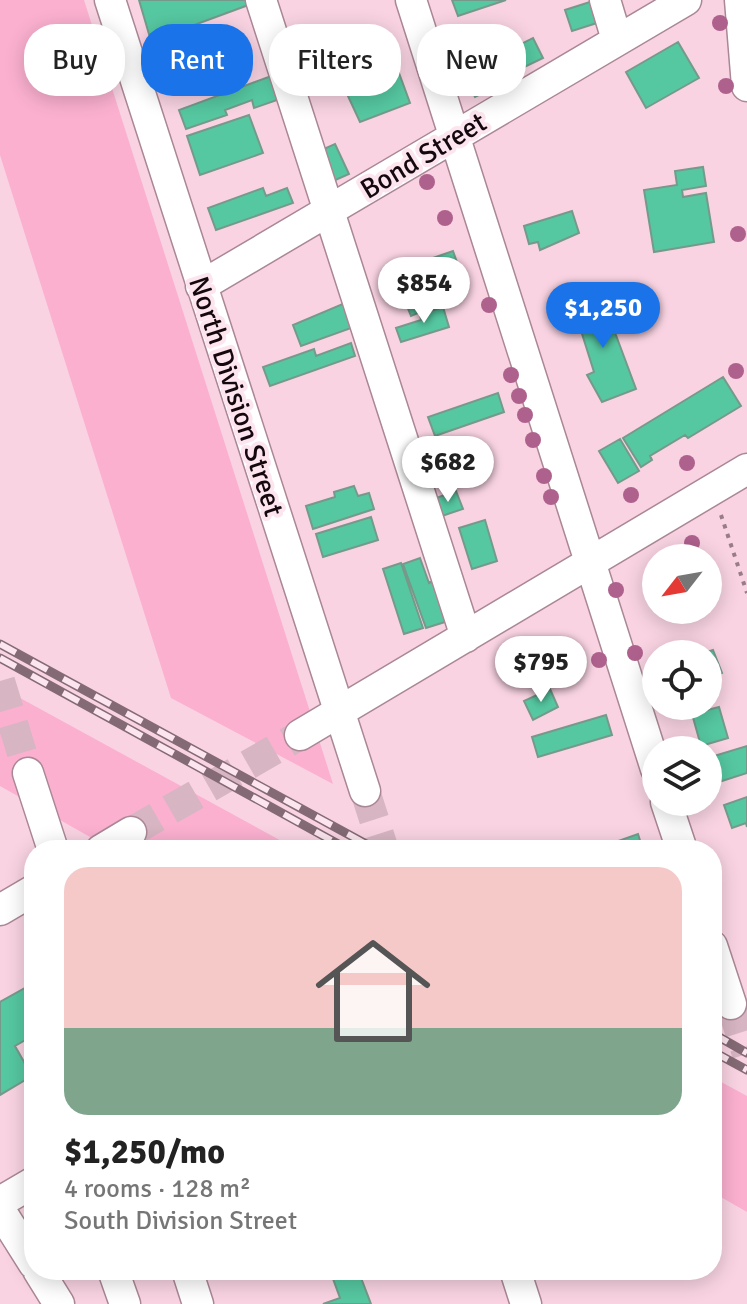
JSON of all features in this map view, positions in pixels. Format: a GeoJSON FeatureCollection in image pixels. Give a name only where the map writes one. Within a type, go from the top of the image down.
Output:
{"type":"FeatureCollection","features":[{"type":"Feature","properties":{"kind":"street","name":"North Division Street"},"geometry":{"type":"LineString","coordinates":[[110,0],[365,791]]}},
{"type":"Feature","properties":{"kind":"street"},"geometry":{"type":"LineString","coordinates":[[261,0],[466,637]]}},
{"type":"Feature","properties":{"kind":"street"},"geometry":{"type":"LineString","coordinates":[[411,0],[645,736]]}},
{"type":"Feature","properties":{"kind":"street"},"geometry":{"type":"LineString","coordinates":[[605,0],[617,40]]}},
{"type":"Feature","properties":{"kind":"street","name":"Bond Street"},"geometry":{"type":"LineString","coordinates":[[201,286],[686,0]]}},
{"type":"Feature","properties":{"kind":"street"},"geometry":{"type":"LineString","coordinates":[[740,0],[747,86]]}},
{"type":"Feature","properties":{"kind":"street"},"geometry":{"type":"LineString","coordinates":[[300,735],[747,469]]}},
{"type":"Feature","properties":{"kind":"street"},"geometry":{"type":"LineString","coordinates":[[28,773],[50,840]]}},
{"type":"Feature","properties":{"kind":"street"},"geometry":{"type":"LineString","coordinates":[[671,816],[679,840]]}},
{"type":"Feature","properties":{"kind":"street"},"geometry":{"type":"LineString","coordinates":[[118,840],[131,832]]}},
{"type":"Feature","properties":{"kind":"street"},"geometry":{"type":"LineString","coordinates":[[0,910],[24,896]]}},
{"type":"Feature","properties":{"kind":"street"},"geometry":{"type":"LineString","coordinates":[[722,977],[731,1004]]}},
{"type":"Feature","properties":{"kind":"street"},"geometry":{"type":"LineString","coordinates":[[0,1202],[24,1188]]}},
{"type":"Feature","properties":{"kind":"street"},"geometry":{"type":"LineString","coordinates":[[0,1210],[24,1248]]}},
{"type":"Feature","properties":{"kind":"street"},"geometry":{"type":"LineString","coordinates":[[44,1280],[59,1304]]}},
{"type":"Feature","properties":{"kind":"street"},"geometry":{"type":"LineString","coordinates":[[117,1280],[125,1304]]}},
{"type":"Feature","properties":{"kind":"street"},"geometry":{"type":"LineString","coordinates":[[190,1280],[198,1304]]}},
{"type":"Feature","properties":{"kind":"street"},"geometry":{"type":"LineString","coordinates":[[518,1280],[526,1304]]}},
{"type":"Feature","properties":{"kind":"path"},"geometry":{"type":"LineString","coordinates":[[713,489],[747,593]]}},
{"type":"Feature","properties":{"kind":"shaded area"},"geometry":{"type":"Polygon","coordinates":[[[0,0],[84,0],[92,24],[24,24],[24,96],[114,96],[333,784],[171,698],[0,155],[0,0]]]}},
{"type":"Feature","properties":{"kind":"shaded area"},"geometry":{"type":"Polygon","coordinates":[[[0,687],[280,840],[95,840],[0,786],[0,687]]]}},
{"type":"Feature","properties":{"kind":"shaded area"},"geometry":{"type":"Polygon","coordinates":[[[722,1082],[747,1096],[747,1212],[722,1198],[722,1082]]]}},
{"type":"Feature","properties":{"kind":"building"},"geometry":{"type":"Polygon","coordinates":[[[139,0],[250,0],[251,4],[197,24],[146,24],[139,0]]]}},
{"type":"Feature","properties":{"kind":"building"},"geometry":{"type":"Polygon","coordinates":[[[452,0],[506,0],[458,16],[452,0]]]}},
{"type":"Feature","properties":{"kind":"building"},"geometry":{"type":"Polygon","coordinates":[[[593,1],[600,22],[572,31],[565,10],[593,1]]]}},
{"type":"Feature","properties":{"kind":"building"},"geometry":{"type":"Polygon","coordinates":[[[533,38],[543,58],[526,66],[526,42],[533,38]]]}},
{"type":"Feature","properties":{"kind":"building"},"geometry":{"type":"Polygon","coordinates":[[[678,42],[699,78],[646,108],[626,72],[678,42]]]}},
{"type":"Feature","properties":{"kind":"building"},"geometry":{"type":"Polygon","coordinates":[[[269,77],[269,96],[283,98],[254,108],[252,100],[225,110],[227,115],[186,129],[179,110],[217,96],[253,96],[253,83],[269,77]]]}},
{"type":"Feature","properties":{"kind":"building"},"geometry":{"type":"Polygon","coordinates":[[[401,78],[410,103],[360,122],[348,96],[401,96],[401,78]]]}},
{"type":"Feature","properties":{"kind":"building"},"geometry":{"type":"Polygon","coordinates":[[[249,115],[263,153],[200,175],[187,136],[249,115]]]}},
{"type":"Feature","properties":{"kind":"building"},"geometry":{"type":"Polygon","coordinates":[[[335,144],[349,174],[331,182],[317,152],[335,144]]]}},
{"type":"Feature","properties":{"kind":"building"},"geometry":{"type":"Polygon","coordinates":[[[703,167],[706,186],[682,190],[683,197],[706,193],[714,242],[654,252],[644,190],[677,185],[675,171],[703,167]]]}},
{"type":"Feature","properties":{"kind":"building"},"geometry":{"type":"Polygon","coordinates":[[[263,188],[266,196],[287,188],[293,203],[216,230],[208,208],[263,188]]]}},
{"type":"Feature","properties":{"kind":"building"},"geometry":{"type":"Polygon","coordinates":[[[572,211],[579,233],[540,250],[538,242],[529,244],[524,226],[572,211]]]}},
{"type":"Feature","properties":{"kind":"building"},"geometry":{"type":"Polygon","coordinates":[[[453,251],[460,271],[408,290],[401,269],[453,251]]]}},
{"type":"Feature","properties":{"kind":"building"},"geometry":{"type":"Polygon","coordinates":[[[458,273],[466,293],[411,316],[405,301],[458,273]]]}},
{"type":"Feature","properties":{"kind":"building"},"geometry":{"type":"Polygon","coordinates":[[[601,295],[636,389],[602,402],[587,375],[594,372],[573,305],[601,295]]]}},
{"type":"Feature","properties":{"kind":"building"},"geometry":{"type":"Polygon","coordinates":[[[345,303],[354,327],[301,346],[293,325],[345,303]]]}},
{"type":"Feature","properties":{"kind":"building"},"geometry":{"type":"Polygon","coordinates":[[[443,307],[449,327],[401,342],[396,328],[421,320],[420,314],[443,307]]]}},
{"type":"Feature","properties":{"kind":"building"},"geometry":{"type":"Polygon","coordinates":[[[351,343],[355,356],[270,386],[263,367],[314,349],[316,356],[351,343]]]}},
{"type":"Feature","properties":{"kind":"building"},"geometry":{"type":"Polygon","coordinates":[[[723,377],[741,406],[688,438],[685,435],[650,456],[652,460],[641,467],[623,438],[723,377]]]}},
{"type":"Feature","properties":{"kind":"building"},"geometry":{"type":"Polygon","coordinates":[[[498,393],[504,412],[435,436],[428,417],[498,393]]]}},
{"type":"Feature","properties":{"kind":"building"},"geometry":{"type":"Polygon","coordinates":[[[620,439],[639,471],[618,483],[599,451],[620,439]]]}},
{"type":"Feature","properties":{"kind":"building"},"geometry":{"type":"Polygon","coordinates":[[[354,486],[358,496],[369,493],[374,509],[313,529],[306,506],[335,497],[334,492],[354,486]]]}},
{"type":"Feature","properties":{"kind":"building"},"geometry":{"type":"Polygon","coordinates":[[[456,491],[463,509],[439,517],[433,499],[456,491]]]}},
{"type":"Feature","properties":{"kind":"building"},"geometry":{"type":"Polygon","coordinates":[[[371,517],[378,540],[323,557],[316,534],[371,517]]]}},
{"type":"Feature","properties":{"kind":"building"},"geometry":{"type":"Polygon","coordinates":[[[485,520],[497,561],[472,569],[459,528],[485,520]]]}},
{"type":"Feature","properties":{"kind":"building"},"geometry":{"type":"Polygon","coordinates":[[[420,558],[429,583],[433,581],[448,621],[426,628],[403,564],[420,558]]]}},
{"type":"Feature","properties":{"kind":"building"},"geometry":{"type":"Polygon","coordinates":[[[401,563],[423,628],[404,634],[383,569],[401,563]]]}},
{"type":"Feature","properties":{"kind":"building"},"geometry":{"type":"Polygon","coordinates":[[[550,689],[558,707],[533,720],[524,701],[550,689]]]}},
{"type":"Feature","properties":{"kind":"building"},"geometry":{"type":"Polygon","coordinates":[[[606,715],[612,735],[538,757],[532,737],[606,715]]]}},
{"type":"Feature","properties":{"kind":"building"},"geometry":{"type":"Polygon","coordinates":[[[722,717],[728,738],[698,736],[694,720],[722,720],[722,717]]]}},
{"type":"Feature","properties":{"kind":"building"},"geometry":{"type":"Polygon","coordinates":[[[747,746],[747,773],[722,781],[722,754],[747,746]]]}},
{"type":"Feature","properties":{"kind":"building"},"geometry":{"type":"Polygon","coordinates":[[[747,797],[747,827],[746,823],[732,828],[724,805],[747,797]]]}},
{"type":"Feature","properties":{"kind":"building"},"geometry":{"type":"Polygon","coordinates":[[[638,834],[640,840],[621,840],[638,834]]]}},
{"type":"Feature","properties":{"kind":"building"},"geometry":{"type":"Polygon","coordinates":[[[24,989],[24,1041],[15,1046],[24,1062],[24,1081],[0,1095],[0,1002],[24,989]]]}},
{"type":"Feature","properties":{"kind":"building"},"geometry":{"type":"Polygon","coordinates":[[[333,1280],[362,1280],[371,1304],[323,1304],[340,1298],[333,1280]]]}},
{"type":"Feature","properties":{"kind":"tunnel"},"geometry":{"type":"LineString","coordinates":[[0,681],[28,773]]}},
{"type":"Feature","properties":{"kind":"tunnel"},"geometry":{"type":"LineString","coordinates":[[131,832],[300,735]]}},
{"type":"Feature","properties":{"kind":"tunnel"},"geometry":{"type":"LineString","coordinates":[[365,791],[381,840]]}},
{"type":"Feature","properties":{"kind":"tunnel"},"geometry":{"type":"LineString","coordinates":[[731,1004],[747,1054]]}},
{"type":"Feature","properties":{"kind":"railway"},"geometry":{"type":"LineString","coordinates":[[0,644],[359,840]]}},
{"type":"Feature","properties":{"kind":"railway"},"geometry":{"type":"LineString","coordinates":[[0,658],[331,840]]}},
{"type":"Feature","properties":{"kind":"railway"},"geometry":{"type":"LineString","coordinates":[[722,1039],[747,1053]]}},
{"type":"Feature","properties":{"kind":"railway"},"geometry":{"type":"LineString","coordinates":[[722,1056],[747,1070]]}}]}
